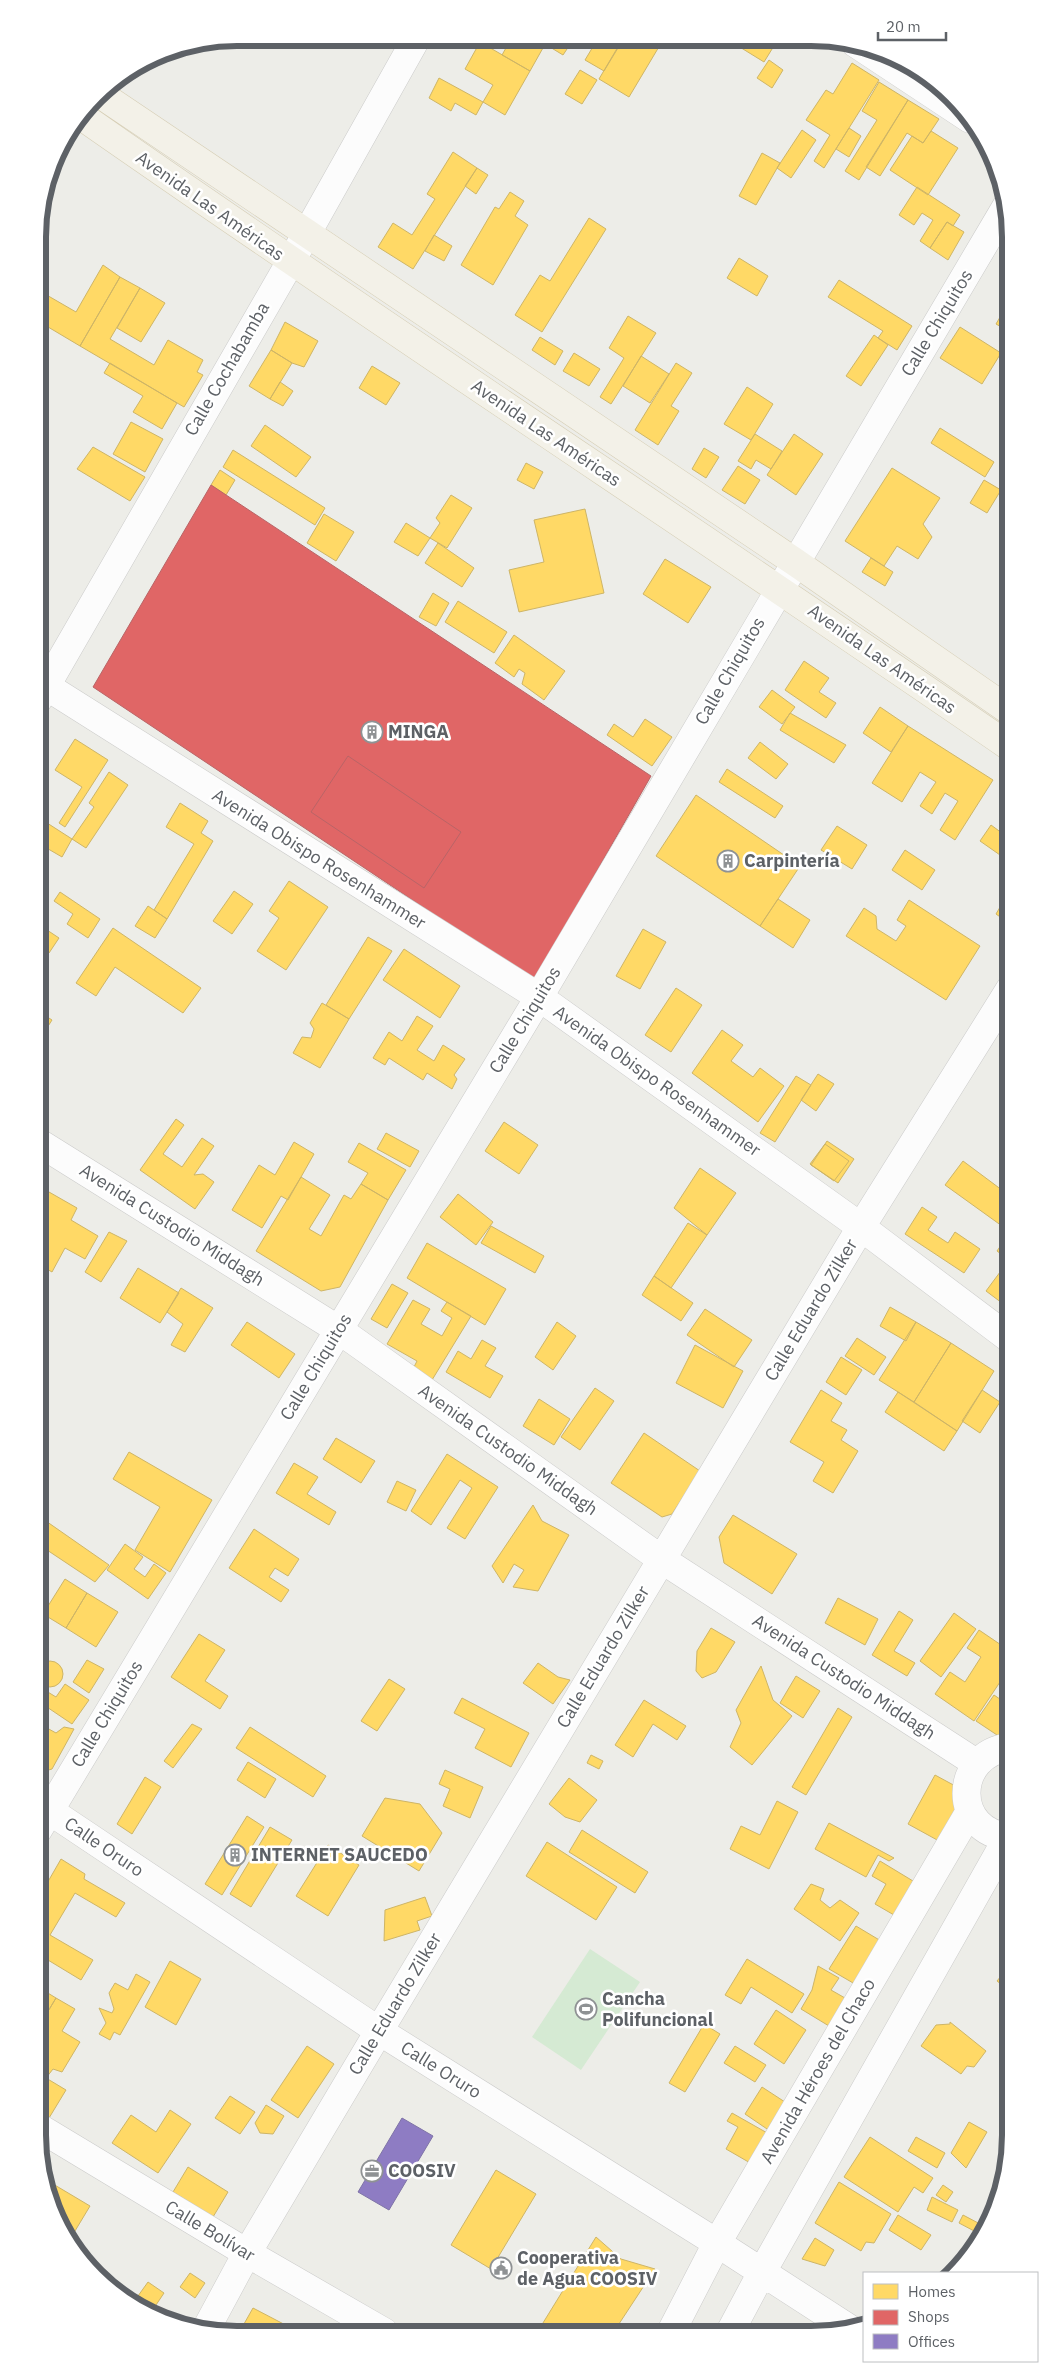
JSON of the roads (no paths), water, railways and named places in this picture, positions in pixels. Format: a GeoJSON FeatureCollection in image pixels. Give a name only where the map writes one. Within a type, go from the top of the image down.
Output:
{"type":"FeatureCollection","features":[{"type":"Feature","properties":{"kind":"main road","name":"Avenida Las Américas"},"geometry":{"type":"LineString","coordinates":[[106,98],[306,235],[795,562],[1002,705]]}},
{"type":"Feature","properties":{"kind":"main road","name":"Avenida Las Américas"},"geometry":{"type":"LineString","coordinates":[[87,120],[290,262],[779,588],[1002,741]]}},
{"type":"Feature","properties":{"kind":"street","name":"Calle Cochabamba"},"geometry":{"type":"LineString","coordinates":[[46,679],[306,235],[412,46]]}},
{"type":"Feature","properties":{"kind":"street"},"geometry":{"type":"LineString","coordinates":[[877,58],[949,105]]}},
{"type":"Feature","properties":{"kind":"street","name":"Calle Chiquitos"},"geometry":{"type":"LineString","coordinates":[[46,1806],[339,1330],[539,997],[779,588],[1000,217]]}},
{"type":"Feature","properties":{"kind":"street","name":"Avenida Obispo Rosenhammer"},"geometry":{"type":"LineString","coordinates":[[46,693],[539,997],[861,1226],[1002,1333]]}},
{"type":"Feature","properties":{"kind":"street","name":"Calle Eduardo Zilker"},"geometry":{"type":"LineString","coordinates":[[209,2324],[247,2253],[861,1226],[1002,1002]]}},
{"type":"Feature","properties":{"kind":"street","name":"Avenida Custodio Middagh"},"geometry":{"type":"LineString","coordinates":[[46,1147],[339,1330],[662,1559],[976,1763]]}},
{"type":"Feature","properties":{"kind":"street"},"geometry":{"type":"LineString","coordinates":[[1002,1748],[986,1754],[976,1763],[970,1774],[967,1786],[970,1811],[977,1821],[986,1829],[1002,1836]]}},
{"type":"Feature","properties":{"kind":"street","name":"Avenida Héroes del Chaco"},"geometry":{"type":"LineString","coordinates":[[674,2326],[717,2242],[970,1811]]}},
{"type":"Feature","properties":{"kind":"street","name":"Calle Oruro"},"geometry":{"type":"LineString","coordinates":[[46,1817],[379,2031],[717,2242],[841,2323]]}},
{"type":"Feature","properties":{"kind":"street"},"geometry":{"type":"LineString","coordinates":[[733,2326],[1002,1849]]}},
{"type":"Feature","properties":{"kind":"street","name":"Calle Bolívar"},"geometry":{"type":"LineString","coordinates":[[46,2132],[247,2253],[374,2326]]}},
{"type":"Feature","properties":{"kind":"place","name":"MINGA"},"geometry":{"type":"Point","coordinates":[372,732]}},
{"type":"Feature","properties":{"kind":"place","name":"Carpintería"},"geometry":{"type":"Point","coordinates":[728,861]}},
{"type":"Feature","properties":{"kind":"place","name":"INTERNET SAUCEDO"},"geometry":{"type":"Point","coordinates":[235,1855]}},
{"type":"Feature","properties":{"kind":"place","name":"Cancha Polifuncional"},"geometry":{"type":"Point","coordinates":[586,2009]}},
{"type":"Feature","properties":{"kind":"place","name":"COOSIV"},"geometry":{"type":"Point","coordinates":[372,2171]}},
{"type":"Feature","properties":{"kind":"place","name":"Cooperativa de Agua COOSIV"},"geometry":{"type":"Point","coordinates":[501,2268]}}]}
